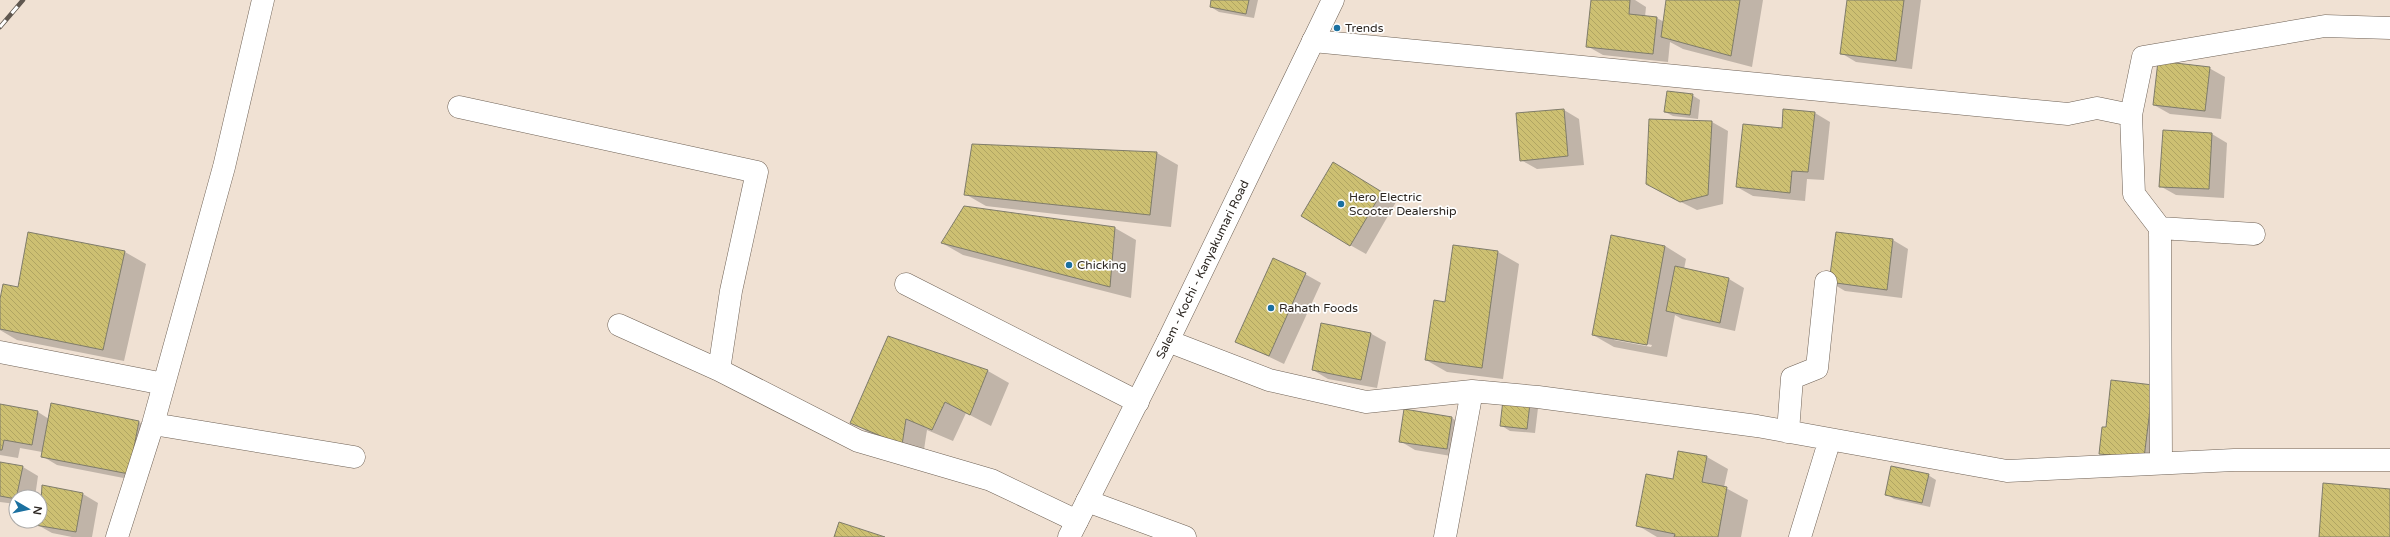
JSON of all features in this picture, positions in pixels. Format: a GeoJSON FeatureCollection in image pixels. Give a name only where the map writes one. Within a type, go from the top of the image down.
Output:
{"type":"FeatureCollection","features":[{"type":"Feature","properties":{"kind":"street"},"geometry":{"type":"LineString","coordinates":[[117,537],[153,424],[224,167],[263,0]]}},
{"type":"Feature","properties":{"kind":"street","name":"Salem - Kochi - Kanyakumari Road"},"geometry":{"type":"LineString","coordinates":[[1073,529],[1168,341],[1333,0]]}},
{"type":"Feature","properties":{"kind":"street"},"geometry":{"type":"LineString","coordinates":[[2161,463],[2160,228],[2134,194],[2131,115],[2143,57],[2325,26],[2390,28]]}},
{"type":"Feature","properties":{"kind":"street"},"geometry":{"type":"LineString","coordinates":[[1313,41],[2068,114],[2097,108],[2131,115]]}},
{"type":"Feature","properties":{"kind":"street"},"geometry":{"type":"LineString","coordinates":[[459,107],[757,172],[731,291],[719,370]]}},
{"type":"Feature","properties":{"kind":"street"},"geometry":{"type":"LineString","coordinates":[[2160,228],[2254,234]]}},
{"type":"Feature","properties":{"kind":"street"},"geometry":{"type":"LineString","coordinates":[[1788,432],[1792,378],[1817,368],[1826,282]]}},
{"type":"Feature","properties":{"kind":"street"},"geometry":{"type":"LineString","coordinates":[[906,284],[1138,402]]}},
{"type":"Feature","properties":{"kind":"street"},"geometry":{"type":"LineString","coordinates":[[619,325],[719,370],[858,441],[991,480],[1073,529]]}},
{"type":"Feature","properties":{"kind":"street"},"geometry":{"type":"LineString","coordinates":[[1168,341],[1269,380],[1366,402],[1472,391],[1546,398],[1788,432],[2007,471],[2234,460],[2390,460]]}},
{"type":"Feature","properties":{"kind":"street"},"geometry":{"type":"LineString","coordinates":[[0,352],[164,384]]}},
{"type":"Feature","properties":{"kind":"street"},"geometry":{"type":"LineString","coordinates":[[1445,537],[1472,391]]}},
{"type":"Feature","properties":{"kind":"street"},"geometry":{"type":"LineString","coordinates":[[153,424],[354,457]]}},
{"type":"Feature","properties":{"kind":"street"},"geometry":{"type":"LineString","coordinates":[[1800,537],[1830,439]]}},
{"type":"Feature","properties":{"kind":"street"},"geometry":{"type":"LineString","coordinates":[[1087,501],[1185,537]]}},
{"type":"Feature","properties":{"kind":"building"},"geometry":{"type":"Polygon","coordinates":[[[1211,0],[1249,0],[1246,14],[1210,7],[1211,0]]]}},
{"type":"Feature","properties":{"kind":"building"},"geometry":{"type":"Polygon","coordinates":[[[1591,0],[1630,0],[1629,14],[1657,17],[1653,54],[1586,47],[1591,0]]]}},
{"type":"Feature","properties":{"kind":"building"},"geometry":{"type":"Polygon","coordinates":[[[1666,0],[1740,0],[1731,56],[1661,37],[1666,0]]]}},
{"type":"Feature","properties":{"kind":"building"},"geometry":{"type":"Polygon","coordinates":[[[1847,0],[1904,0],[1896,61],[1840,54],[1847,0]]]}},
{"type":"Feature","properties":{"kind":"building"},"geometry":{"type":"Polygon","coordinates":[[[2158,61],[2210,67],[2205,111],[2153,105],[2158,61]]]}},
{"type":"Feature","properties":{"kind":"building"},"geometry":{"type":"Polygon","coordinates":[[[1667,91],[1693,94],[1690,115],[1664,112],[1667,91]]]}},
{"type":"Feature","properties":{"kind":"building"},"geometry":{"type":"Polygon","coordinates":[[[1564,109],[1568,156],[1520,161],[1516,113],[1564,109]]]}},
{"type":"Feature","properties":{"kind":"building"},"geometry":{"type":"Polygon","coordinates":[[[1783,109],[1815,112],[1808,172],[1792,171],[1790,193],[1736,187],[1743,124],[1782,128],[1783,109]]]}},
{"type":"Feature","properties":{"kind":"building"},"geometry":{"type":"Polygon","coordinates":[[[1649,119],[1712,121],[1708,195],[1680,202],[1646,184],[1649,119]]]}},
{"type":"Feature","properties":{"kind":"building"},"geometry":{"type":"Polygon","coordinates":[[[2163,130],[2212,133],[2209,189],[2159,187],[2163,130]]]}},
{"type":"Feature","properties":{"kind":"building"},"geometry":{"type":"Polygon","coordinates":[[[972,144],[1157,152],[1150,215],[964,195],[972,144]]]}},
{"type":"Feature","properties":{"kind":"building","name":"Hero Electric Scooter Dealership"},"geometry":{"type":"Polygon","coordinates":[[[1333,162],[1382,192],[1350,246],[1301,216],[1333,162]]]}},
{"type":"Feature","properties":{"kind":"building","name":"Chicking"},"geometry":{"type":"Polygon","coordinates":[[[964,206],[1115,227],[1110,287],[941,243],[964,206]]]}},
{"type":"Feature","properties":{"kind":"building"},"geometry":{"type":"Polygon","coordinates":[[[28,232],[125,251],[103,350],[0,329],[0,299],[3,284],[18,287],[28,232]]]}},
{"type":"Feature","properties":{"kind":"building"},"geometry":{"type":"Polygon","coordinates":[[[1836,232],[1893,239],[1887,290],[1829,282],[1836,232]]]}},
{"type":"Feature","properties":{"kind":"building"},"geometry":{"type":"Polygon","coordinates":[[[1611,235],[1665,246],[1647,345],[1592,335],[1611,235]]]}},
{"type":"Feature","properties":{"kind":"building"},"geometry":{"type":"Polygon","coordinates":[[[1453,245],[1498,251],[1482,368],[1425,360],[1434,300],[1445,302],[1453,245]]]}},
{"type":"Feature","properties":{"kind":"building","name":"Rahath Foods"},"geometry":{"type":"Polygon","coordinates":[[[1273,258],[1306,273],[1269,356],[1235,342],[1273,258]]]}},
{"type":"Feature","properties":{"kind":"building"},"geometry":{"type":"Polygon","coordinates":[[[1675,266],[1729,278],[1720,323],[1666,311],[1675,266]]]}},
{"type":"Feature","properties":{"kind":"building"},"geometry":{"type":"Polygon","coordinates":[[[1321,323],[1371,333],[1361,380],[1312,370],[1321,323]]]}},
{"type":"Feature","properties":{"kind":"building"},"geometry":{"type":"Polygon","coordinates":[[[888,336],[988,370],[970,415],[945,402],[932,430],[906,419],[902,445],[850,423],[888,336]]]}},
{"type":"Feature","properties":{"kind":"building"},"geometry":{"type":"Polygon","coordinates":[[[2111,380],[2153,385],[2144,458],[2099,454],[2102,427],[2106,427],[2111,380]]]}},
{"type":"Feature","properties":{"kind":"building"},"geometry":{"type":"Polygon","coordinates":[[[1503,400],[1530,403],[1527,429],[1500,426],[1503,400]]]}},
{"type":"Feature","properties":{"kind":"building"},"geometry":{"type":"Polygon","coordinates":[[[51,403],[139,421],[129,474],[41,457],[51,403]]]}},
{"type":"Feature","properties":{"kind":"building"},"geometry":{"type":"Polygon","coordinates":[[[0,404],[38,411],[32,445],[4,440],[2,450],[0,450],[0,404]]]}},
{"type":"Feature","properties":{"kind":"building"},"geometry":{"type":"Polygon","coordinates":[[[1404,409],[1452,417],[1447,449],[1399,442],[1404,409]]]}},
{"type":"Feature","properties":{"kind":"building"},"geometry":{"type":"Polygon","coordinates":[[[1678,451],[1707,456],[1702,482],[1727,487],[1718,537],[1674,537],[1675,534],[1636,526],[1646,474],[1673,479],[1678,451]]]}},
{"type":"Feature","properties":{"kind":"building"},"geometry":{"type":"Polygon","coordinates":[[[0,462],[23,466],[18,489],[8,489],[8,498],[0,496],[0,462]]]}},
{"type":"Feature","properties":{"kind":"building"},"geometry":{"type":"Polygon","coordinates":[[[1891,466],[1929,474],[1922,503],[1885,495],[1891,466]]]}},
{"type":"Feature","properties":{"kind":"building"},"geometry":{"type":"Polygon","coordinates":[[[2323,483],[2390,489],[2390,537],[2319,537],[2323,483]]]}},
{"type":"Feature","properties":{"kind":"building"},"geometry":{"type":"Polygon","coordinates":[[[42,485],[83,493],[76,532],[48,527],[48,489],[42,489],[42,485]]]}},
{"type":"Feature","properties":{"kind":"building"},"geometry":{"type":"Polygon","coordinates":[[[839,522],[885,537],[834,537],[839,522]]]}},
{"type":"Feature","properties":{"kind":"railway"},"geometry":{"type":"LineString","coordinates":[[0,27],[23,0]]}},
{"type":"Feature","properties":{"kind":"place","name":"Trends"},"geometry":{"type":"Point","coordinates":[1337,28]}},
{"type":"Feature","properties":{"kind":"place","name":"Hero Electric Scooter Dealership"},"geometry":{"type":"Point","coordinates":[1341,204]}},
{"type":"Feature","properties":{"kind":"place","name":"Chicking"},"geometry":{"type":"Point","coordinates":[1069,265]}},
{"type":"Feature","properties":{"kind":"place","name":"Rahath Foods"},"geometry":{"type":"Point","coordinates":[1271,308]}}]}
